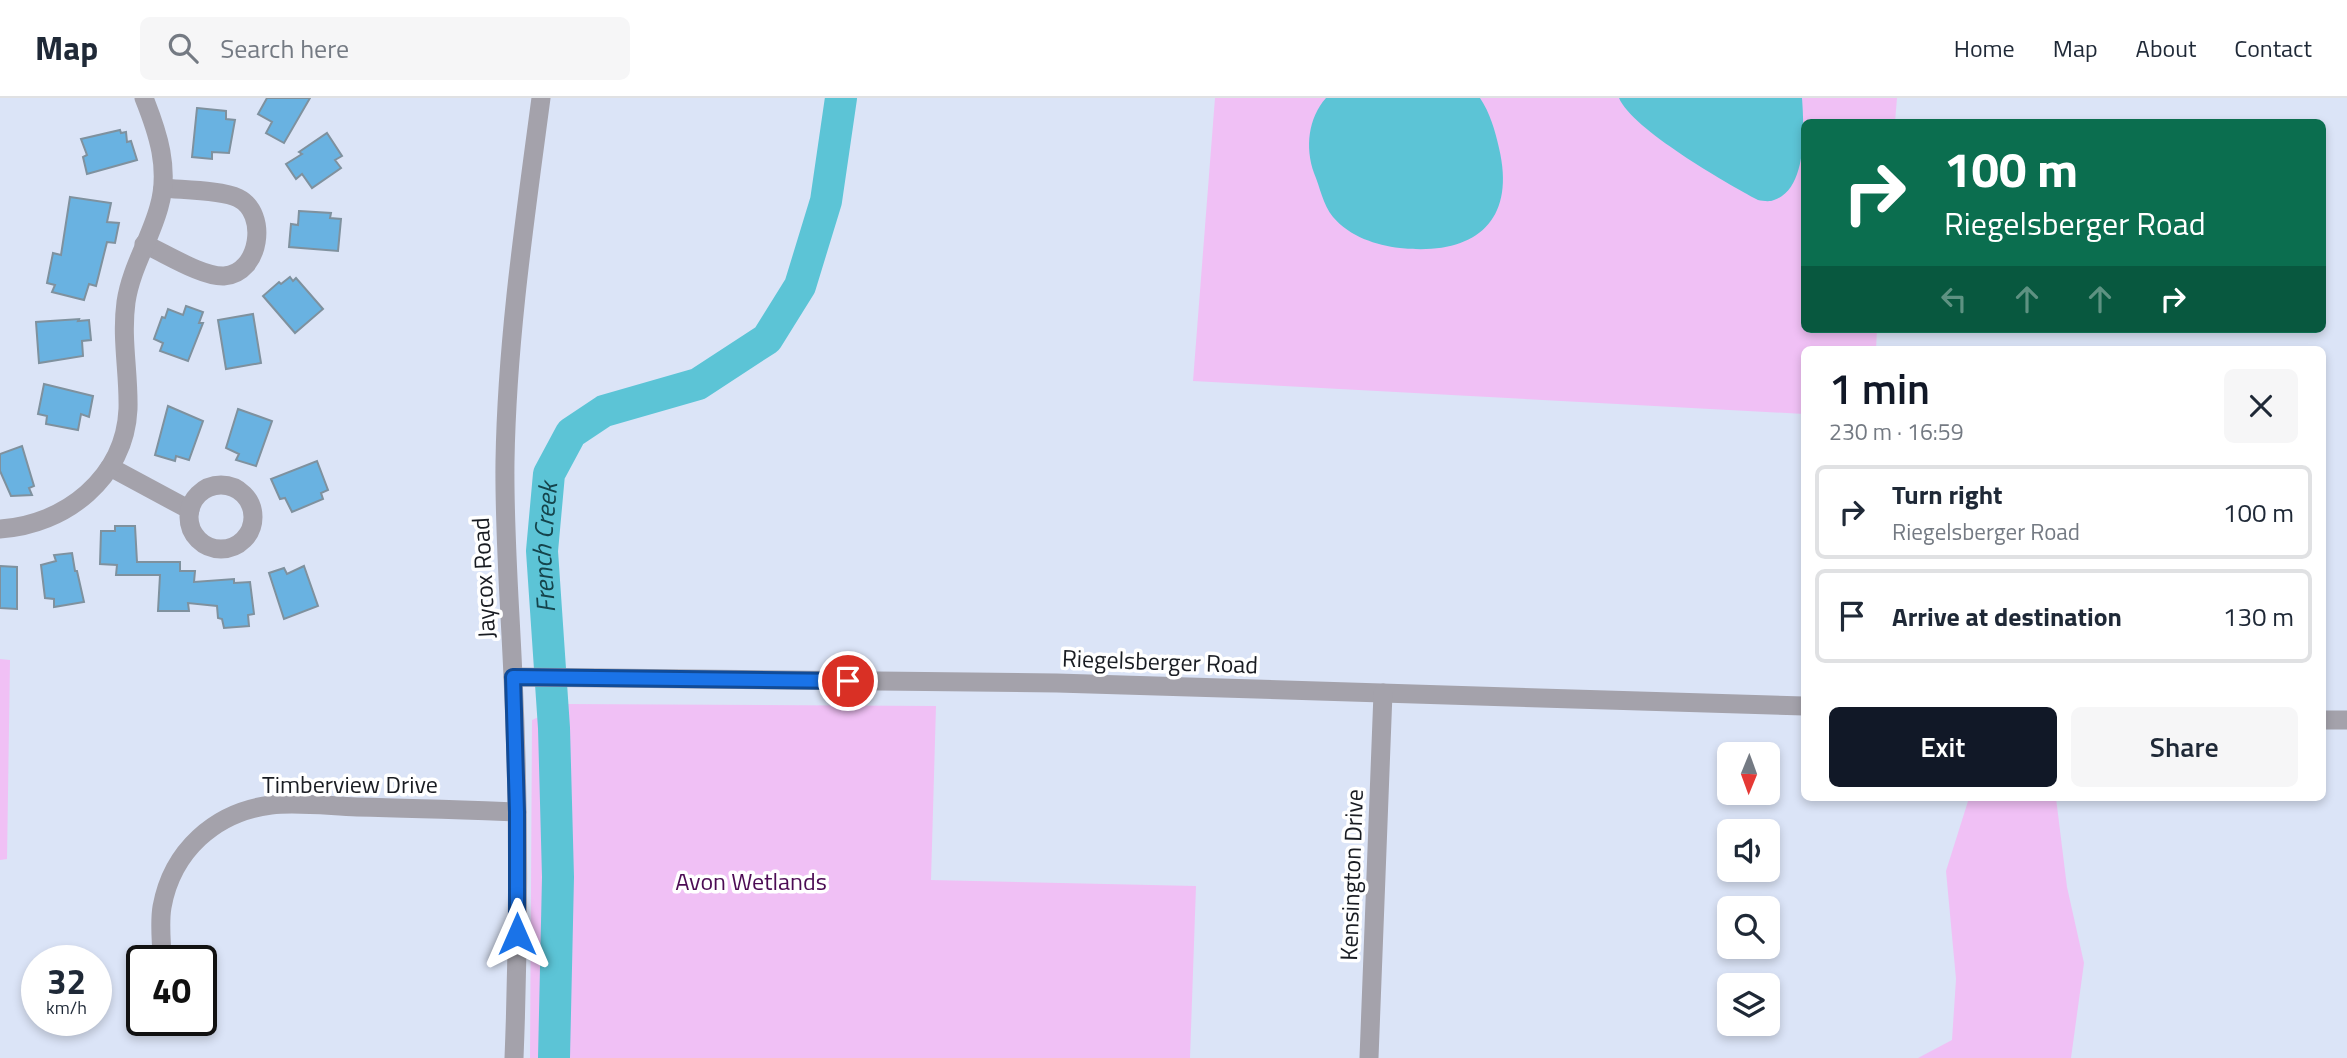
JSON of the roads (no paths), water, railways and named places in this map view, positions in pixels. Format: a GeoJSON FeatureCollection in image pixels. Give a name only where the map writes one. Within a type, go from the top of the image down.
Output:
{"type":"FeatureCollection","features":[{"type":"Feature","properties":{"kind":"street"},"geometry":{"type":"LineString","coordinates":[[0,529],[40,523],[59,514],[88,493],[110,467],[117,454],[127,419],[124,315],[129,287],[160,206],[163,188],[164,169],[158,135],[144,98]]}},
{"type":"Feature","properties":{"kind":"street","name":"Jaycox Road"},"geometry":{"type":"LineString","coordinates":[[514,1058],[517,812],[513,677],[506,575],[506,435],[522,243],[541,98]]}},
{"type":"Feature","properties":{"kind":"street"},"geometry":{"type":"LineString","coordinates":[[144,244],[220,276],[241,270],[253,251],[257,222],[249,207],[240,199],[224,194],[163,188]]}},
{"type":"Feature","properties":{"kind":"street"},"geometry":{"type":"LineString","coordinates":[[110,467],[190,510]]}},
{"type":"Feature","properties":{"kind":"street","name":"Riegelsberger Road"},"geometry":{"type":"LineString","coordinates":[[513,677],[1057,683],[1801,706]]}},
{"type":"Feature","properties":{"kind":"street","name":"Kensington Drive"},"geometry":{"type":"LineString","coordinates":[[1369,1058],[1383,693]]}},
{"type":"Feature","properties":{"kind":"street"},"geometry":{"type":"LineString","coordinates":[[2326,720],[2347,720]]}},
{"type":"Feature","properties":{"kind":"street","name":"Timberview Drive"},"geometry":{"type":"LineString","coordinates":[[162,945],[162,911],[174,871],[199,837],[234,814],[275,804],[517,812]]}},
{"type":"Feature","properties":{"kind":"water"},"geometry":{"type":"Polygon","coordinates":[[[1326,98],[1480,98],[1494,128],[1503,174],[1501,197],[1495,215],[1483,230],[1468,240],[1426,249],[1382,245],[1347,230],[1327,207],[1311,163],[1309,144],[1312,124],[1326,98]]]}},
{"type":"Feature","properties":{"kind":"water"},"geometry":{"type":"Polygon","coordinates":[[[1619,98],[1802,98],[1801,155],[1793,183],[1785,194],[1774,200],[1758,200],[1660,139],[1627,111],[1619,98]]]}},
{"type":"Feature","properties":{"kind":"waterway","name":"French Creek"},"geometry":{"type":"LineString","coordinates":[[554,1058],[558,877],[554,728],[542,551],[549,474],[571,433],[604,411],[698,384],[767,339],[800,286],[826,201],[841,98]]}},
{"type":"Feature","properties":{"kind":"park label","name":"Avon Wetlands"},"geometry":{"type":"Point","coordinates":[751,882]}}]}
